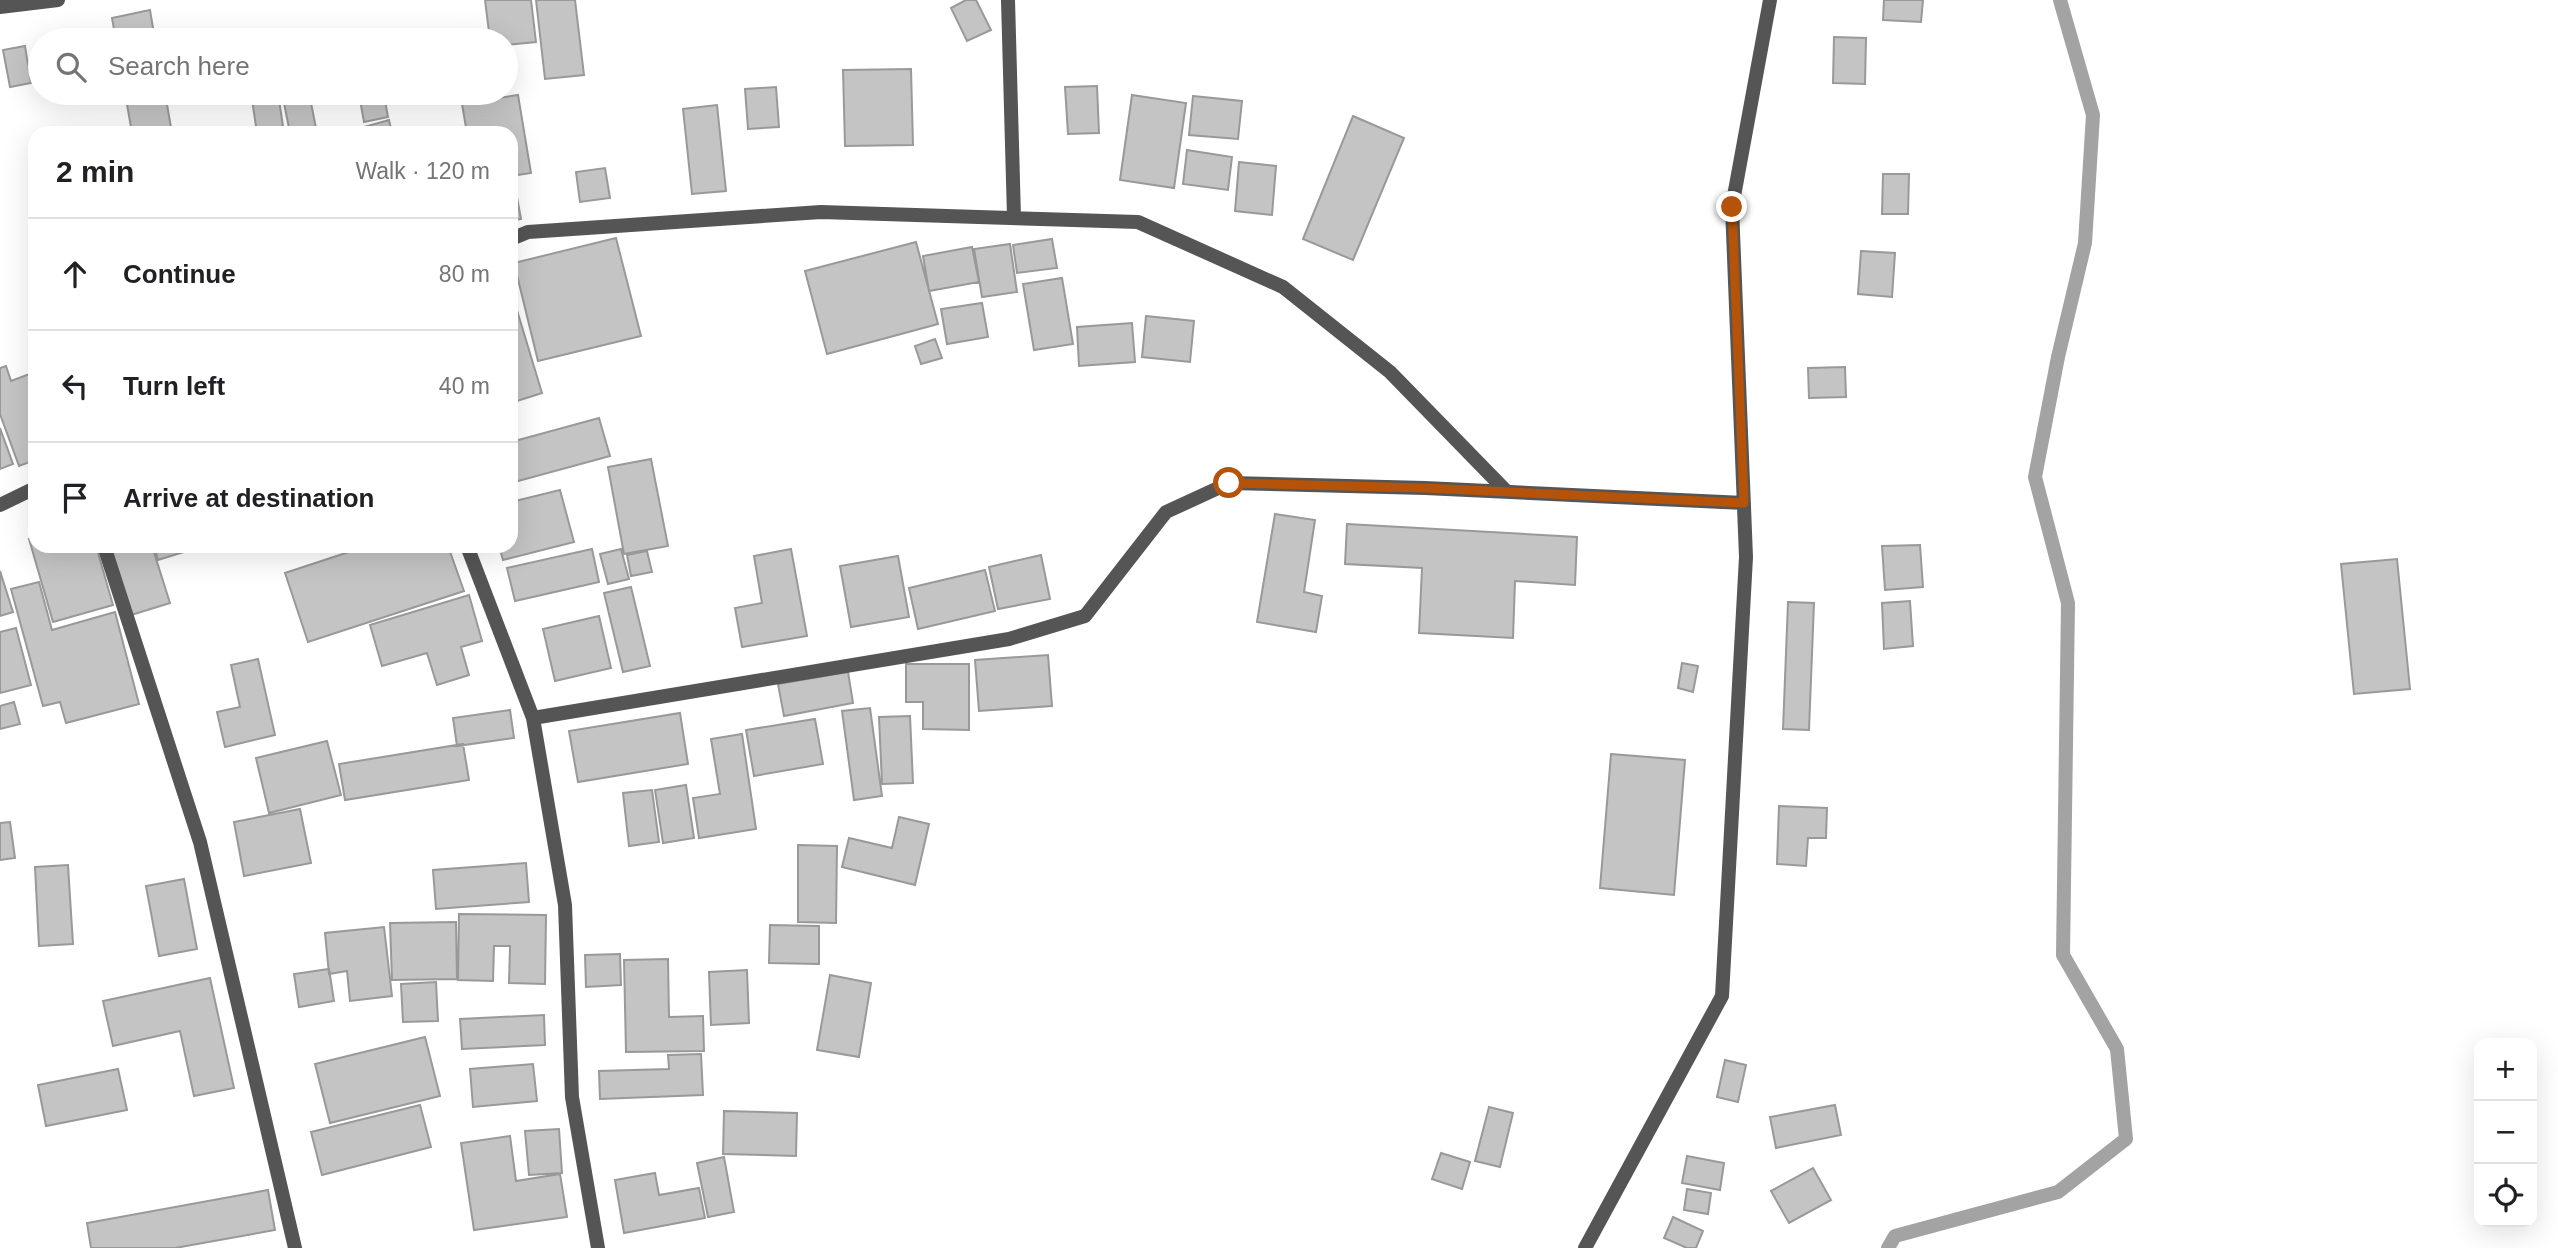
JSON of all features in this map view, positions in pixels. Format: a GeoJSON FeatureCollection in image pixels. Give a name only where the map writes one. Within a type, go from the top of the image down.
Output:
{"type":"FeatureCollection","features":[{"type":"Feature","properties":{"kind":"street"},"geometry":{"type":"LineString","coordinates":[[0,7],[58,0]]}},
{"type":"Feature","properties":{"kind":"street"},"geometry":{"type":"LineString","coordinates":[[1008,0],[1014,218]]}},
{"type":"Feature","properties":{"kind":"street"},"geometry":{"type":"LineString","coordinates":[[1585,1248],[1722,996],[1746,557],[1732,207],[1770,0]]}},
{"type":"Feature","properties":{"kind":"street"},"geometry":{"type":"LineString","coordinates":[[518,236],[528,232],[821,212],[1138,222],[1283,287],[1390,372],[1507,492]]}},
{"type":"Feature","properties":{"kind":"street"},"geometry":{"type":"LineString","coordinates":[[533,718],[1009,639],[1085,616],[1166,512],[1229,483],[1744,503]]}},
{"type":"Feature","properties":{"kind":"street"},"geometry":{"type":"LineString","coordinates":[[0,505],[28,491]]}},
{"type":"Feature","properties":{"kind":"street"},"geometry":{"type":"LineString","coordinates":[[106,553],[200,842],[295,1248]]}},
{"type":"Feature","properties":{"kind":"street"},"geometry":{"type":"LineString","coordinates":[[470,553],[533,718],[565,905],[572,1097],[598,1248]]}},
{"type":"Feature","properties":{"kind":"building"},"geometry":{"type":"Polygon","coordinates":[[[485,0],[531,0],[536,42],[518,44],[518,28],[488,28],[485,0]]]}},
{"type":"Feature","properties":{"kind":"building"},"geometry":{"type":"Polygon","coordinates":[[[536,0],[575,0],[584,75],[545,79],[536,0]]]}},
{"type":"Feature","properties":{"kind":"building"},"geometry":{"type":"Polygon","coordinates":[[[966,0],[976,0],[991,30],[967,41],[951,8],[966,0]]]}},
{"type":"Feature","properties":{"kind":"building"},"geometry":{"type":"Polygon","coordinates":[[[1884,0],[1923,0],[1921,22],[1883,20],[1884,0]]]}},
{"type":"Feature","properties":{"kind":"building"},"geometry":{"type":"Polygon","coordinates":[[[150,10],[153,28],[114,28],[112,18],[150,10]]]}},
{"type":"Feature","properties":{"kind":"building"},"geometry":{"type":"Polygon","coordinates":[[[1834,37],[1866,38],[1865,84],[1833,83],[1834,37]]]}},
{"type":"Feature","properties":{"kind":"building"},"geometry":{"type":"Polygon","coordinates":[[[25,46],[28,84],[10,87],[3,50],[25,46]]]}},
{"type":"Feature","properties":{"kind":"building"},"geometry":{"type":"Polygon","coordinates":[[[911,69],[913,145],[845,146],[843,70],[911,69]]]}},
{"type":"Feature","properties":{"kind":"building"},"geometry":{"type":"Polygon","coordinates":[[[1097,86],[1099,133],[1068,134],[1065,87],[1097,86]]]}},
{"type":"Feature","properties":{"kind":"building"},"geometry":{"type":"Polygon","coordinates":[[[776,87],[779,127],[748,129],[745,89],[776,87]]]}},
{"type":"Feature","properties":{"kind":"building"},"geometry":{"type":"Polygon","coordinates":[[[518,95],[531,173],[518,175],[518,126],[466,126],[462,105],[518,105],[518,95]]]}},
{"type":"Feature","properties":{"kind":"building"},"geometry":{"type":"Polygon","coordinates":[[[1132,95],[1186,103],[1174,188],[1120,180],[1132,95]]]}},
{"type":"Feature","properties":{"kind":"building"},"geometry":{"type":"Polygon","coordinates":[[[1193,96],[1242,101],[1238,139],[1189,135],[1193,96]]]}},
{"type":"Feature","properties":{"kind":"building"},"geometry":{"type":"Polygon","coordinates":[[[127,105],[167,105],[171,126],[131,126],[127,105]]]}},
{"type":"Feature","properties":{"kind":"building"},"geometry":{"type":"Polygon","coordinates":[[[253,105],[280,105],[283,126],[256,126],[253,105]]]}},
{"type":"Feature","properties":{"kind":"building"},"geometry":{"type":"Polygon","coordinates":[[[284,105],[311,105],[316,126],[289,126],[284,105]]]}},
{"type":"Feature","properties":{"kind":"building"},"geometry":{"type":"Polygon","coordinates":[[[361,105],[386,105],[388,117],[364,122],[361,105]]]}},
{"type":"Feature","properties":{"kind":"building"},"geometry":{"type":"Polygon","coordinates":[[[717,105],[726,191],[692,194],[683,109],[717,105]]]}},
{"type":"Feature","properties":{"kind":"building"},"geometry":{"type":"Polygon","coordinates":[[[1353,116],[1404,138],[1353,260],[1303,239],[1353,116]]]}},
{"type":"Feature","properties":{"kind":"building"},"geometry":{"type":"Polygon","coordinates":[[[389,120],[390,126],[368,126],[389,120]]]}},
{"type":"Feature","properties":{"kind":"building"},"geometry":{"type":"Polygon","coordinates":[[[1187,150],[1232,157],[1228,190],[1183,184],[1187,150]]]}},
{"type":"Feature","properties":{"kind":"building"},"geometry":{"type":"Polygon","coordinates":[[[1239,162],[1276,166],[1272,215],[1235,211],[1239,162]]]}},
{"type":"Feature","properties":{"kind":"building"},"geometry":{"type":"Polygon","coordinates":[[[605,168],[610,198],[580,202],[576,172],[605,168]]]}},
{"type":"Feature","properties":{"kind":"building"},"geometry":{"type":"Polygon","coordinates":[[[1883,174],[1909,174],[1908,214],[1882,214],[1883,174]]]}},
{"type":"Feature","properties":{"kind":"building"},"geometry":{"type":"Polygon","coordinates":[[[616,238],[641,336],[538,361],[518,279],[518,262],[616,238]]]}},
{"type":"Feature","properties":{"kind":"building"},"geometry":{"type":"Polygon","coordinates":[[[1052,239],[1057,268],[1017,273],[1013,245],[1052,239]]]}},
{"type":"Feature","properties":{"kind":"building"},"geometry":{"type":"Polygon","coordinates":[[[916,242],[938,324],[827,354],[805,271],[916,242]]]}},
{"type":"Feature","properties":{"kind":"building"},"geometry":{"type":"Polygon","coordinates":[[[1010,244],[1017,292],[982,297],[974,249],[1010,244]]]}},
{"type":"Feature","properties":{"kind":"building"},"geometry":{"type":"Polygon","coordinates":[[[972,247],[979,282],[929,291],[923,256],[972,247]]]}},
{"type":"Feature","properties":{"kind":"building"},"geometry":{"type":"Polygon","coordinates":[[[1861,251],[1895,253],[1892,297],[1858,294],[1861,251]]]}},
{"type":"Feature","properties":{"kind":"building"},"geometry":{"type":"Polygon","coordinates":[[[1062,278],[1073,344],[1034,350],[1023,284],[1062,278]]]}},
{"type":"Feature","properties":{"kind":"building"},"geometry":{"type":"Polygon","coordinates":[[[982,303],[988,337],[947,344],[941,309],[982,303]]]}},
{"type":"Feature","properties":{"kind":"building"},"geometry":{"type":"Polygon","coordinates":[[[518,314],[542,393],[518,401],[518,314]]]}},
{"type":"Feature","properties":{"kind":"building"},"geometry":{"type":"Polygon","coordinates":[[[1146,316],[1194,321],[1190,362],[1142,357],[1146,316]]]}},
{"type":"Feature","properties":{"kind":"building"},"geometry":{"type":"Polygon","coordinates":[[[1132,323],[1135,362],[1079,366],[1077,327],[1132,323]]]}},
{"type":"Feature","properties":{"kind":"building"},"geometry":{"type":"Polygon","coordinates":[[[935,339],[942,358],[921,364],[915,346],[935,339]]]}},
{"type":"Feature","properties":{"kind":"building"},"geometry":{"type":"Polygon","coordinates":[[[6,366],[11,381],[28,375],[28,463],[19,466],[0,414],[0,368],[6,366]]]}},
{"type":"Feature","properties":{"kind":"building"},"geometry":{"type":"Polygon","coordinates":[[[1845,367],[1846,397],[1809,398],[1808,368],[1845,367]]]}},
{"type":"Feature","properties":{"kind":"building"},"geometry":{"type":"Polygon","coordinates":[[[599,418],[610,456],[518,481],[518,440],[599,418]]]}},
{"type":"Feature","properties":{"kind":"building"},"geometry":{"type":"Polygon","coordinates":[[[0,428],[13,464],[0,469],[0,428]]]}},
{"type":"Feature","properties":{"kind":"building"},"geometry":{"type":"Polygon","coordinates":[[[651,459],[668,546],[624,554],[608,467],[651,459]]]}},
{"type":"Feature","properties":{"kind":"building"},"geometry":{"type":"Polygon","coordinates":[[[560,490],[574,542],[503,560],[501,553],[518,553],[518,500],[560,490]]]}},
{"type":"Feature","properties":{"kind":"building"},"geometry":{"type":"Polygon","coordinates":[[[1275,514],[1315,520],[1304,592],[1322,596],[1316,632],[1257,622],[1275,514]]]}},
{"type":"Feature","properties":{"kind":"building"},"geometry":{"type":"Polygon","coordinates":[[[1347,524],[1577,537],[1575,585],[1515,581],[1513,638],[1419,633],[1422,568],[1345,564],[1347,524]]]}},
{"type":"Feature","properties":{"kind":"building"},"geometry":{"type":"Polygon","coordinates":[[[1920,545],[1923,587],[1885,590],[1882,546],[1920,545]]]}},
{"type":"Feature","properties":{"kind":"building"},"geometry":{"type":"Polygon","coordinates":[[[592,549],[599,582],[515,601],[507,568],[592,549]]]}},
{"type":"Feature","properties":{"kind":"building"},"geometry":{"type":"Polygon","coordinates":[[[621,549],[629,579],[608,584],[600,554],[621,549]]]}},
{"type":"Feature","properties":{"kind":"building"},"geometry":{"type":"Polygon","coordinates":[[[791,549],[807,636],[742,647],[735,608],[762,603],[754,556],[791,549]]]}},
{"type":"Feature","properties":{"kind":"building"},"geometry":{"type":"Polygon","coordinates":[[[647,551],[652,572],[631,576],[627,555],[647,551]]]}},
{"type":"Feature","properties":{"kind":"building"},"geometry":{"type":"Polygon","coordinates":[[[33,553],[98,553],[113,605],[53,622],[33,553]]]}},
{"type":"Feature","properties":{"kind":"building"},"geometry":{"type":"Polygon","coordinates":[[[108,553],[154,553],[170,603],[128,616],[108,553]]]}},
{"type":"Feature","properties":{"kind":"building"},"geometry":{"type":"Polygon","coordinates":[[[156,553],[181,553],[158,560],[156,553]]]}},
{"type":"Feature","properties":{"kind":"building"},"geometry":{"type":"Polygon","coordinates":[[[346,553],[450,553],[464,591],[308,642],[285,573],[346,553]]]}},
{"type":"Feature","properties":{"kind":"building"},"geometry":{"type":"Polygon","coordinates":[[[1041,555],[1050,599],[998,609],[989,567],[1041,555]]]}},
{"type":"Feature","properties":{"kind":"building"},"geometry":{"type":"Polygon","coordinates":[[[898,556],[909,617],[851,627],[840,566],[898,556]]]}},
{"type":"Feature","properties":{"kind":"building"},"geometry":{"type":"Polygon","coordinates":[[[2397,559],[2410,689],[2354,694],[2341,564],[2397,559]]]}},
{"type":"Feature","properties":{"kind":"building"},"geometry":{"type":"Polygon","coordinates":[[[985,570],[995,611],[918,629],[909,588],[985,570]]]}},
{"type":"Feature","properties":{"kind":"building"},"geometry":{"type":"Polygon","coordinates":[[[0,571],[13,612],[0,616],[0,571]]]}},
{"type":"Feature","properties":{"kind":"building"},"geometry":{"type":"Polygon","coordinates":[[[39,582],[52,630],[115,612],[139,704],[66,723],[60,702],[43,706],[11,589],[39,582]]]}},
{"type":"Feature","properties":{"kind":"building"},"geometry":{"type":"Polygon","coordinates":[[[631,587],[650,666],[623,672],[604,593],[631,587]]]}},
{"type":"Feature","properties":{"kind":"building"},"geometry":{"type":"Polygon","coordinates":[[[469,595],[482,641],[461,647],[469,675],[437,685],[427,653],[382,666],[370,625],[469,595]]]}},
{"type":"Feature","properties":{"kind":"building"},"geometry":{"type":"Polygon","coordinates":[[[1910,601],[1913,646],[1884,649],[1882,603],[1910,601]]]}},
{"type":"Feature","properties":{"kind":"building"},"geometry":{"type":"Polygon","coordinates":[[[1788,602],[1814,603],[1809,730],[1783,729],[1788,602]]]}},
{"type":"Feature","properties":{"kind":"building"},"geometry":{"type":"Polygon","coordinates":[[[599,616],[611,668],[555,681],[543,629],[599,616]]]}},
{"type":"Feature","properties":{"kind":"building"},"geometry":{"type":"Polygon","coordinates":[[[16,628],[31,685],[0,693],[0,632],[16,628]]]}},
{"type":"Feature","properties":{"kind":"building"},"geometry":{"type":"Polygon","coordinates":[[[1048,655],[1052,706],[979,711],[975,660],[1048,655]]]}},
{"type":"Feature","properties":{"kind":"building"},"geometry":{"type":"Polygon","coordinates":[[[258,659],[275,735],[225,747],[217,712],[240,707],[231,665],[258,659]]]}},
{"type":"Feature","properties":{"kind":"building"},"geometry":{"type":"Polygon","coordinates":[[[1682,663],[1698,666],[1693,692],[1678,688],[1682,663]]]}},
{"type":"Feature","properties":{"kind":"building"},"geometry":{"type":"Polygon","coordinates":[[[906,664],[969,664],[969,730],[923,729],[923,702],[906,702],[906,664]]]}},
{"type":"Feature","properties":{"kind":"building"},"geometry":{"type":"Polygon","coordinates":[[[848,672],[853,703],[784,716],[778,684],[848,672]]]}},
{"type":"Feature","properties":{"kind":"building"},"geometry":{"type":"Polygon","coordinates":[[[14,702],[20,724],[0,729],[0,706],[14,702]]]}},
{"type":"Feature","properties":{"kind":"building"},"geometry":{"type":"Polygon","coordinates":[[[870,708],[882,796],[854,800],[842,711],[870,708]]]}},
{"type":"Feature","properties":{"kind":"building"},"geometry":{"type":"Polygon","coordinates":[[[510,710],[514,738],[457,746],[453,718],[510,710]]]}},
{"type":"Feature","properties":{"kind":"building"},"geometry":{"type":"Polygon","coordinates":[[[680,713],[688,764],[578,782],[569,731],[680,713]]]}},
{"type":"Feature","properties":{"kind":"building"},"geometry":{"type":"Polygon","coordinates":[[[910,716],[913,783],[882,784],[879,717],[910,716]]]}},
{"type":"Feature","properties":{"kind":"building"},"geometry":{"type":"Polygon","coordinates":[[[815,719],[823,764],[754,776],[746,730],[815,719]]]}},
{"type":"Feature","properties":{"kind":"building"},"geometry":{"type":"Polygon","coordinates":[[[742,734],[756,829],[699,838],[693,798],[720,794],[711,739],[742,734]]]}},
{"type":"Feature","properties":{"kind":"building"},"geometry":{"type":"Polygon","coordinates":[[[327,741],[341,795],[269,813],[256,758],[327,741]]]}},
{"type":"Feature","properties":{"kind":"building"},"geometry":{"type":"Polygon","coordinates":[[[463,744],[469,780],[345,800],[339,764],[463,744]]]}},
{"type":"Feature","properties":{"kind":"building"},"geometry":{"type":"Polygon","coordinates":[[[1611,754],[1685,760],[1674,895],[1600,888],[1611,754]]]}},
{"type":"Feature","properties":{"kind":"building"},"geometry":{"type":"Polygon","coordinates":[[[686,785],[694,838],[663,843],[655,790],[686,785]]]}},
{"type":"Feature","properties":{"kind":"building"},"geometry":{"type":"Polygon","coordinates":[[[652,790],[659,842],[629,846],[623,793],[652,790]]]}},
{"type":"Feature","properties":{"kind":"building"},"geometry":{"type":"Polygon","coordinates":[[[1779,806],[1827,808],[1826,838],[1808,838],[1806,866],[1777,864],[1779,806]]]}},
{"type":"Feature","properties":{"kind":"building"},"geometry":{"type":"Polygon","coordinates":[[[300,809],[311,863],[244,876],[234,822],[300,809]]]}},
{"type":"Feature","properties":{"kind":"building"},"geometry":{"type":"Polygon","coordinates":[[[899,817],[929,824],[915,885],[842,867],[849,838],[892,848],[899,817]]]}},
{"type":"Feature","properties":{"kind":"building"},"geometry":{"type":"Polygon","coordinates":[[[10,822],[15,858],[0,860],[0,823],[10,822]]]}},
{"type":"Feature","properties":{"kind":"building"},"geometry":{"type":"Polygon","coordinates":[[[798,845],[837,846],[836,923],[798,922],[798,845]]]}},
{"type":"Feature","properties":{"kind":"building"},"geometry":{"type":"Polygon","coordinates":[[[526,863],[529,902],[436,909],[433,870],[526,863]]]}},
{"type":"Feature","properties":{"kind":"building"},"geometry":{"type":"Polygon","coordinates":[[[68,865],[73,944],[39,946],[35,867],[68,865]]]}},
{"type":"Feature","properties":{"kind":"building"},"geometry":{"type":"Polygon","coordinates":[[[184,879],[197,949],[159,956],[146,886],[184,879]]]}},
{"type":"Feature","properties":{"kind":"building"},"geometry":{"type":"Polygon","coordinates":[[[459,914],[546,915],[545,984],[509,983],[510,946],[494,946],[493,981],[458,980],[459,914]]]}},
{"type":"Feature","properties":{"kind":"building"},"geometry":{"type":"Polygon","coordinates":[[[456,922],[457,979],[392,980],[390,923],[456,922]]]}},
{"type":"Feature","properties":{"kind":"building"},"geometry":{"type":"Polygon","coordinates":[[[770,925],[819,926],[819,964],[769,963],[770,925]]]}},
{"type":"Feature","properties":{"kind":"building"},"geometry":{"type":"Polygon","coordinates":[[[384,927],[392,996],[350,1001],[347,971],[329,974],[325,933],[384,927]]]}},
{"type":"Feature","properties":{"kind":"building"},"geometry":{"type":"Polygon","coordinates":[[[620,954],[621,985],[586,987],[585,955],[620,954]]]}},
{"type":"Feature","properties":{"kind":"building"},"geometry":{"type":"Polygon","coordinates":[[[668,959],[669,1017],[703,1016],[704,1051],[626,1052],[624,960],[668,959]]]}},
{"type":"Feature","properties":{"kind":"building"},"geometry":{"type":"Polygon","coordinates":[[[329,969],[334,1001],[299,1007],[294,974],[329,969]]]}},
{"type":"Feature","properties":{"kind":"building"},"geometry":{"type":"Polygon","coordinates":[[[747,970],[749,1023],[711,1025],[709,972],[747,970]]]}},
{"type":"Feature","properties":{"kind":"building"},"geometry":{"type":"Polygon","coordinates":[[[830,975],[871,983],[859,1057],[817,1050],[830,975]]]}},
{"type":"Feature","properties":{"kind":"building"},"geometry":{"type":"Polygon","coordinates":[[[210,978],[234,1088],[194,1096],[180,1031],[113,1046],[103,1001],[210,978]]]}},
{"type":"Feature","properties":{"kind":"building"},"geometry":{"type":"Polygon","coordinates":[[[436,982],[438,1021],[403,1022],[401,984],[436,982]]]}},
{"type":"Feature","properties":{"kind":"building"},"geometry":{"type":"Polygon","coordinates":[[[544,1015],[545,1045],[462,1049],[460,1019],[544,1015]]]}},
{"type":"Feature","properties":{"kind":"building"},"geometry":{"type":"Polygon","coordinates":[[[425,1037],[440,1096],[330,1123],[315,1064],[425,1037]]]}},
{"type":"Feature","properties":{"kind":"building"},"geometry":{"type":"Polygon","coordinates":[[[701,1054],[703,1095],[600,1099],[599,1071],[669,1069],[668,1055],[701,1054]]]}},
{"type":"Feature","properties":{"kind":"building"},"geometry":{"type":"Polygon","coordinates":[[[1725,1060],[1746,1065],[1738,1102],[1717,1097],[1725,1060]]]}},
{"type":"Feature","properties":{"kind":"building"},"geometry":{"type":"Polygon","coordinates":[[[533,1064],[537,1101],[473,1107],[470,1069],[533,1064]]]}},
{"type":"Feature","properties":{"kind":"building"},"geometry":{"type":"Polygon","coordinates":[[[118,1069],[127,1110],[46,1126],[38,1085],[118,1069]]]}},
{"type":"Feature","properties":{"kind":"building"},"geometry":{"type":"Polygon","coordinates":[[[420,1105],[431,1147],[322,1175],[311,1132],[420,1105]]]}},
{"type":"Feature","properties":{"kind":"building"},"geometry":{"type":"Polygon","coordinates":[[[1835,1105],[1841,1135],[1776,1148],[1770,1117],[1835,1105]]]}},
{"type":"Feature","properties":{"kind":"building"},"geometry":{"type":"Polygon","coordinates":[[[1489,1107],[1513,1113],[1500,1167],[1475,1161],[1489,1107]]]}},
{"type":"Feature","properties":{"kind":"building"},"geometry":{"type":"Polygon","coordinates":[[[724,1111],[797,1113],[796,1156],[723,1154],[724,1111]]]}},
{"type":"Feature","properties":{"kind":"building"},"geometry":{"type":"Polygon","coordinates":[[[559,1129],[562,1173],[529,1175],[525,1131],[559,1129]]]}},
{"type":"Feature","properties":{"kind":"building"},"geometry":{"type":"Polygon","coordinates":[[[510,1136],[516,1181],[560,1174],[567,1217],[474,1230],[461,1143],[510,1136]]]}},
{"type":"Feature","properties":{"kind":"building"},"geometry":{"type":"Polygon","coordinates":[[[1441,1153],[1470,1162],[1462,1189],[1432,1179],[1441,1153]]]}},
{"type":"Feature","properties":{"kind":"building"},"geometry":{"type":"Polygon","coordinates":[[[1687,1156],[1724,1163],[1720,1190],[1682,1183],[1687,1156]]]}},
{"type":"Feature","properties":{"kind":"building"},"geometry":{"type":"Polygon","coordinates":[[[724,1157],[734,1212],[708,1217],[697,1163],[724,1157]]]}},
{"type":"Feature","properties":{"kind":"building"},"geometry":{"type":"Polygon","coordinates":[[[1813,1168],[1831,1200],[1789,1223],[1771,1191],[1813,1168]]]}},
{"type":"Feature","properties":{"kind":"building"},"geometry":{"type":"Polygon","coordinates":[[[655,1173],[659,1195],[699,1188],[705,1218],[624,1233],[615,1180],[655,1173]]]}},
{"type":"Feature","properties":{"kind":"building"},"geometry":{"type":"Polygon","coordinates":[[[1687,1189],[1711,1193],[1708,1214],[1684,1210],[1687,1189]]]}},
{"type":"Feature","properties":{"kind":"building"},"geometry":{"type":"Polygon","coordinates":[[[268,1190],[275,1230],[175,1248],[91,1248],[87,1223],[268,1190]]]}},
{"type":"Feature","properties":{"kind":"building"},"geometry":{"type":"Polygon","coordinates":[[[1673,1217],[1703,1231],[1696,1248],[1687,1248],[1664,1238],[1673,1217]]]}},
{"type":"Feature","properties":{"kind":"waterway"},"geometry":{"type":"LineString","coordinates":[[1888,1248],[1895,1236],[2058,1192],[2126,1139],[2117,1049],[2063,955],[2068,603],[2035,477],[2058,357],[2085,243],[2093,115],[2060,0]]}},
{"type":"Feature","properties":{"kind":"route"},"geometry":{"type":"LineString","coordinates":[[1229,483],[1425,488],[1744,503],[1732,207]]}}]}
